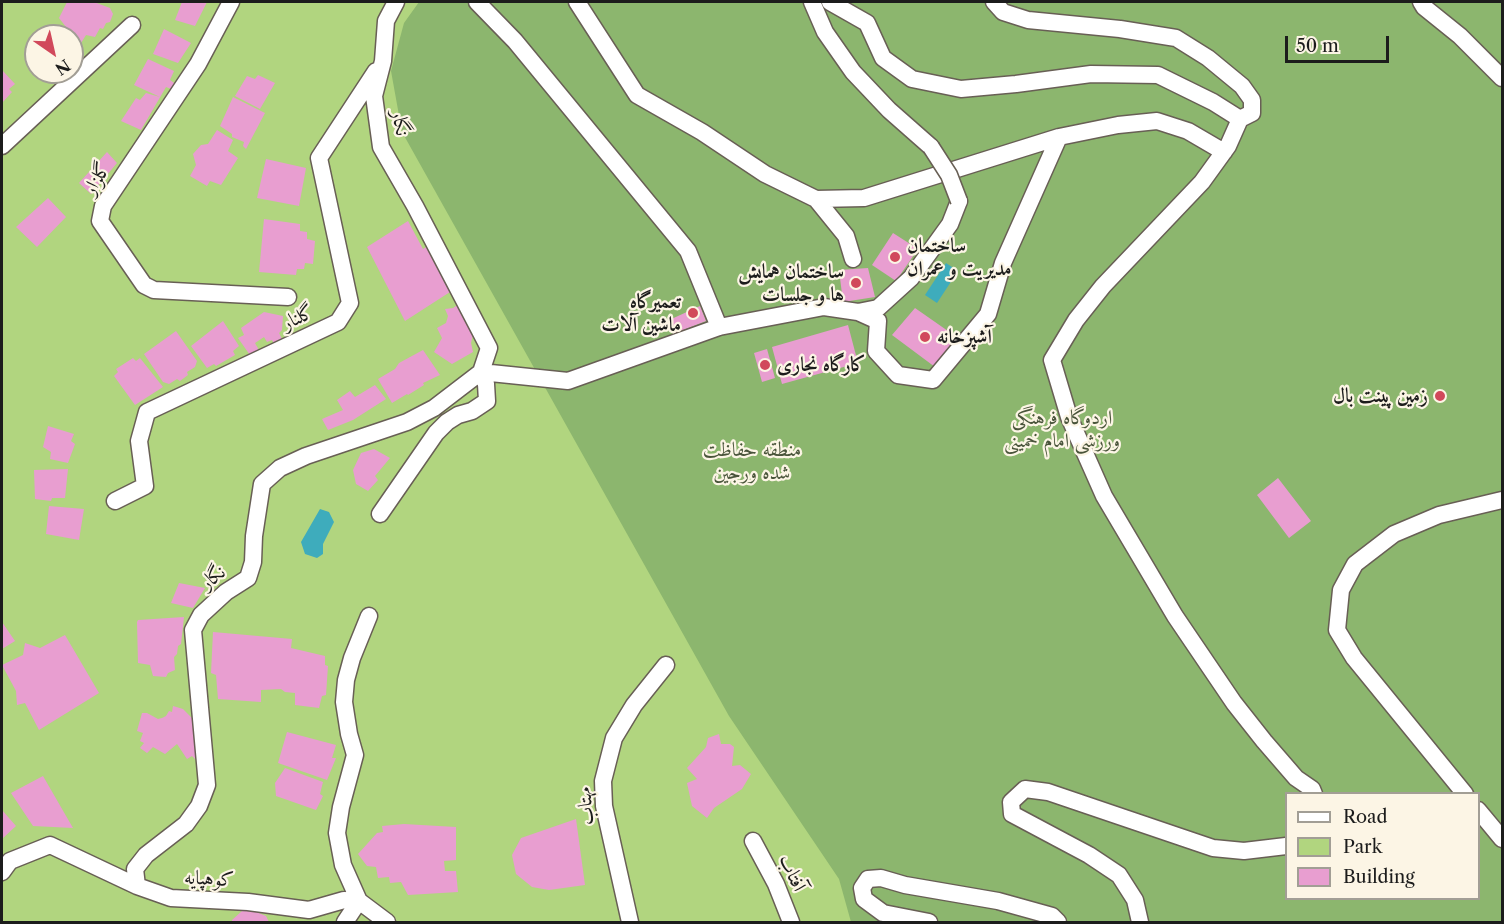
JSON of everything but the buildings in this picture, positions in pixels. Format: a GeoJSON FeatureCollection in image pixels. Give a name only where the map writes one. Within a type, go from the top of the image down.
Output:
{"type":"FeatureCollection","features":[{"type":"Feature","properties":{"kind":"street","name":"گلزار"},"geometry":{"type":"LineString","coordinates":[[231,2],[198,64],[103,206],[100,221],[144,285],[154,290],[288,297]]}},
{"type":"Feature","properties":{"kind":"street","name":"نگار"},"geometry":{"type":"LineString","coordinates":[[136,886],[135,869],[146,855],[186,824],[199,806],[207,785],[193,630],[201,615],[226,592],[248,578],[254,561],[254,536],[262,484],[280,468],[306,456],[407,422],[434,408],[481,372],[489,348],[415,206],[381,147],[374,96],[383,61],[386,21],[396,2]]}},
{"type":"Feature","properties":{"kind":"street"},"geometry":{"type":"LineString","coordinates":[[477,2],[515,41],[688,251],[718,327]]}},
{"type":"Feature","properties":{"kind":"street"},"geometry":{"type":"LineString","coordinates":[[577,2],[637,95],[702,132],[765,174],[816,199],[846,236],[853,259]]}},
{"type":"Feature","properties":{"kind":"street"},"geometry":{"type":"LineString","coordinates":[[812,2],[825,32],[854,72],[889,110],[930,147],[949,175],[959,201],[950,224],[911,278],[878,308],[858,312]]}},
{"type":"Feature","properties":{"kind":"street"},"geometry":{"type":"LineString","coordinates":[[830,2],[867,23],[883,58],[912,79],[961,89],[1091,75],[1158,75],[1213,102],[1240,119]]}},
{"type":"Feature","properties":{"kind":"street"},"geometry":{"type":"LineString","coordinates":[[994,2],[1003,12],[1028,20],[1120,29],[1176,38],[1209,58],[1242,86],[1252,100],[1252,112],[1240,119],[1224,152],[1202,182],[1103,286],[1076,320],[1052,360],[1069,417],[1104,496],[1175,616],[1234,703],[1296,778],[1313,792]]}},
{"type":"Feature","properties":{"kind":"street"},"geometry":{"type":"LineString","coordinates":[[1421,2],[1503,78]]}},
{"type":"Feature","properties":{"kind":"street"},"geometry":{"type":"LineString","coordinates":[[2,146],[132,25]]}},
{"type":"Feature","properties":{"kind":"street","name":"گلنار"},"geometry":{"type":"LineString","coordinates":[[115,501],[146,486],[139,441],[147,412],[338,322],[350,303],[319,158],[383,61]]}},
{"type":"Feature","properties":{"kind":"street"},"geometry":{"type":"LineString","coordinates":[[816,199],[864,198],[1059,137],[1118,125],[1157,121],[1188,131],[1224,152]]}},
{"type":"Feature","properties":{"kind":"street"},"geometry":{"type":"LineString","coordinates":[[481,372],[568,381],[718,327],[824,307],[858,312],[878,321],[876,351],[898,375],[933,380],[987,314],[1004,263],[1059,137]]}},
{"type":"Feature","properties":{"kind":"street","name":"نگار"},"geometry":{"type":"LineString","coordinates":[[380,514],[436,433],[447,422],[486,401],[486,384],[481,372]]}},
{"type":"Feature","properties":{"kind":"street"},"geometry":{"type":"LineString","coordinates":[[1463,792],[1354,658],[1337,630],[1341,590],[1355,564],[1394,534],[1439,516],[1503,500]]}},
{"type":"Feature","properties":{"kind":"street"},"geometry":{"type":"LineString","coordinates":[[369,616],[346,680],[344,702],[355,755],[341,807],[337,833],[343,865],[359,900],[387,922]]}},
{"type":"Feature","properties":{"kind":"street","name":"مهتاب"},"geometry":{"type":"LineString","coordinates":[[630,922],[604,806],[603,781],[614,738],[634,705],[666,665]]}},
{"type":"Feature","properties":{"kind":"street"},"geometry":{"type":"LineString","coordinates":[[1140,922],[1135,900],[1119,875],[1089,855],[1012,814],[1011,802],[1024,789],[1048,792],[1213,848],[1244,851],[1285,846]]}},
{"type":"Feature","properties":{"kind":"street"},"geometry":{"type":"LineString","coordinates":[[1480,811],[1503,839]]}},
{"type":"Feature","properties":{"kind":"street","name":"آفتاب"},"geometry":{"type":"LineString","coordinates":[[753,841],[776,884],[791,922]]}},
{"type":"Feature","properties":{"kind":"street","name":"کوهپایه"},"geometry":{"type":"LineString","coordinates":[[2,872],[10,861],[50,846],[136,886],[171,898],[248,902],[309,910],[344,900],[359,900]]}},
{"type":"Feature","properties":{"kind":"street"},"geometry":{"type":"LineString","coordinates":[[929,922],[883,913],[864,899],[862,888],[868,879],[881,878],[905,885],[998,901],[1052,916],[1058,922]]}},
{"type":"Feature","properties":{"kind":"street"},"geometry":{"type":"LineString","coordinates":[[345,922],[359,900]]}},
{"type":"Feature","properties":{"kind":"green space","name":"اردوگاه فرهنگی ورزشی امام خمینی"},"geometry":{"type":"Polygon","coordinates":[[[2,2],[1502,2],[1502,922],[2,922],[2,2]]]}},
{"type":"Feature","properties":{"kind":"green space","name":"اردوگاه فرهنگی ورزشی امام خمینی"},"geometry":{"type":"Polygon","coordinates":[[[419,2],[1502,2],[1502,922],[851,922],[839,879],[729,716],[402,132],[391,71],[404,23],[419,2]]]}},
{"type":"Feature","properties":{"kind":"water"},"geometry":{"type":"Polygon","coordinates":[[[946,263],[958,271],[937,303],[925,295],[946,263]]]}},
{"type":"Feature","properties":{"kind":"water"},"geometry":{"type":"Polygon","coordinates":[[[320,509],[329,512],[334,522],[323,544],[323,554],[317,558],[305,554],[301,542],[320,509]]]}},
{"type":"Feature","properties":{"kind":"place","name":"ساختمان مدیریت و عمران"},"geometry":{"type":"Point","coordinates":[895,257]}},
{"type":"Feature","properties":{"kind":"place","name":"ساختمان همایش ها و جلسات"},"geometry":{"type":"Point","coordinates":[856,283]}},
{"type":"Feature","properties":{"kind":"place","name":"تعمیرگاه ماشین آلات"},"geometry":{"type":"Point","coordinates":[693,313]}},
{"type":"Feature","properties":{"kind":"place","name":"آشپزخانه"},"geometry":{"type":"Point","coordinates":[925,337]}},
{"type":"Feature","properties":{"kind":"place","name":"کارگاه نجاری"},"geometry":{"type":"Point","coordinates":[765,365]}},
{"type":"Feature","properties":{"kind":"place","name":"زمین پینت بال"},"geometry":{"type":"Point","coordinates":[1440,396]}},
{"type":"Feature","properties":{"kind":"park label","name":"منطقه حفاظت شده ورجین"},"geometry":{"type":"Point","coordinates":[752,462]}}]}
